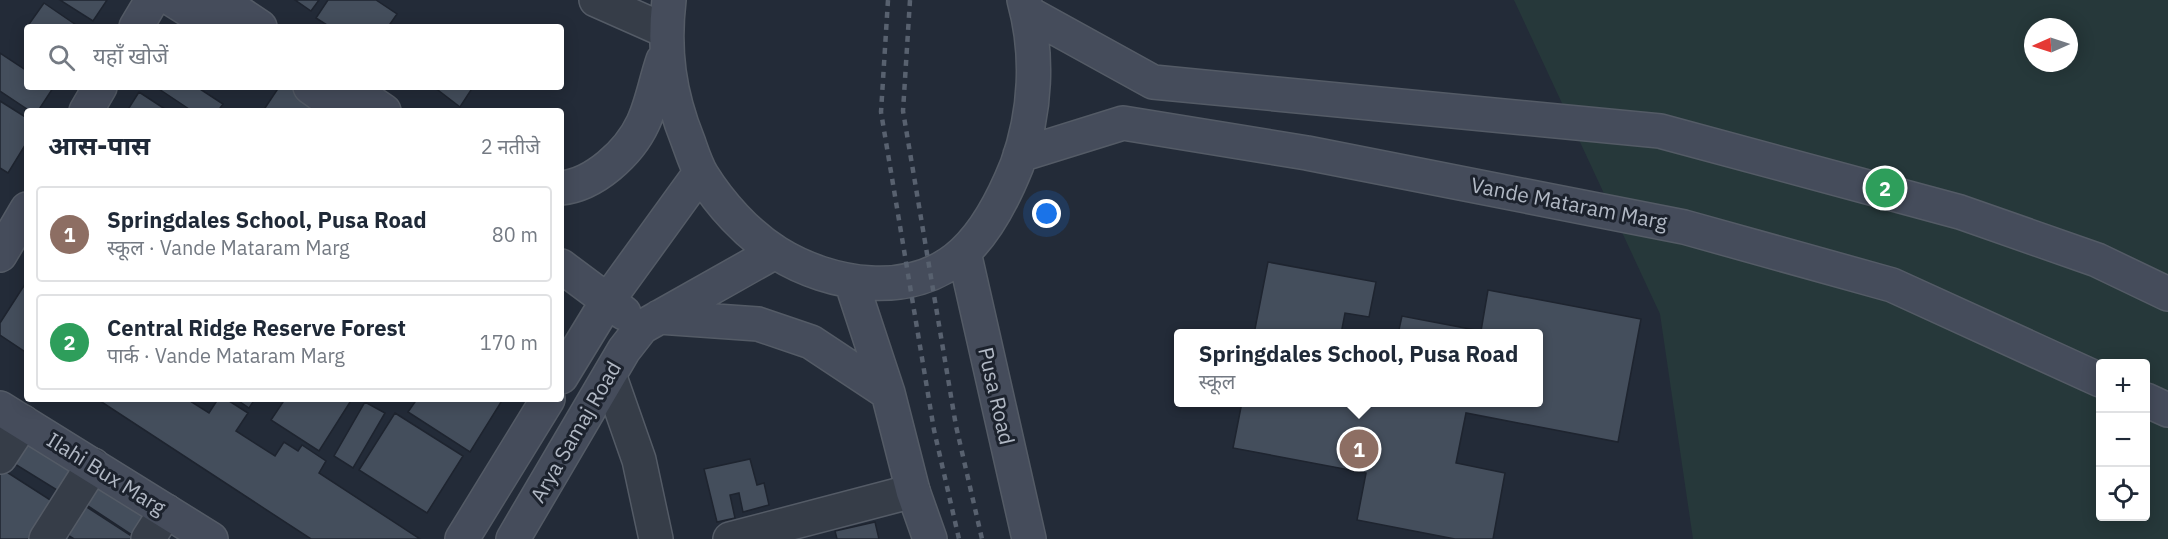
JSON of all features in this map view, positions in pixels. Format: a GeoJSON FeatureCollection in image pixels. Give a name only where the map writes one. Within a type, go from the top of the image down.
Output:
{"type":"FeatureCollection","features":[{"type":"Feature","properties":{"kind":"main road"},"geometry":{"type":"LineString","coordinates":[[138,24],[152,0]]}},
{"type":"Feature","properties":{"kind":"main road"},"geometry":{"type":"LineString","coordinates":[[173,0],[211,24]]}},
{"type":"Feature","properties":{"kind":"main road"},"geometry":{"type":"LineString","coordinates":[[220,0],[256,24]]}},
{"type":"Feature","properties":{"kind":"main road"},"geometry":{"type":"LineString","coordinates":[[667,27],[675,110],[700,173],[731,213],[775,252],[812,269],[850,280],[883,284],[915,279],[938,270],[964,252],[997,206],[1020,155],[1030,115],[1034,74],[1026,6]]}},
{"type":"Feature","properties":{"kind":"main road"},"geometry":{"type":"LineString","coordinates":[[1026,6],[1153,82],[1660,131],[1960,212],[2097,260],[2168,294]]}},
{"type":"Feature","properties":{"kind":"main road"},"geometry":{"type":"LineString","coordinates":[[564,187],[583,183],[607,168],[643,124],[667,27]]}},
{"type":"Feature","properties":{"kind":"main road"},"geometry":{"type":"LineString","coordinates":[[88,108],[98,90]]}},
{"type":"Feature","properties":{"kind":"main road"},"geometry":{"type":"LineString","coordinates":[[314,90],[340,108]]}},
{"type":"Feature","properties":{"kind":"main road"},"geometry":{"type":"LineString","coordinates":[[353,90],[380,108]]}},
{"type":"Feature","properties":{"kind":"main road","name":"Vande Mataram Marg"},"geometry":{"type":"LineString","coordinates":[[1020,155],[1123,123],[1307,153],[1684,227],[1892,285],[2096,378]]}},
{"type":"Feature","properties":{"kind":"main road"},"geometry":{"type":"LineString","coordinates":[[564,372],[617,290],[700,173]]}},
{"type":"Feature","properties":{"kind":"main road"},"geometry":{"type":"LineString","coordinates":[[0,255],[24,214]]}},
{"type":"Feature","properties":{"kind":"main road"},"geometry":{"type":"LineString","coordinates":[[650,322],[775,252]]}},
{"type":"Feature","properties":{"kind":"main road","name":"Pusa Road"},"geometry":{"type":"LineString","coordinates":[[964,252],[1029,539]]}},
{"type":"Feature","properties":{"kind":"main road"},"geometry":{"type":"LineString","coordinates":[[564,267],[617,290],[650,322],[758,324],[811,342],[888,393]]}},
{"type":"Feature","properties":{"kind":"main road"},"geometry":{"type":"LineString","coordinates":[[850,280],[888,393],[913,490],[930,539]]}},
{"type":"Feature","properties":{"kind":"main road","name":"Arya Samaj Road"},"geometry":{"type":"LineString","coordinates":[[513,539],[624,350],[650,322]]}},
{"type":"Feature","properties":{"kind":"main road"},"geometry":{"type":"LineString","coordinates":[[462,539],[546,402]]}},
{"type":"Feature","properties":{"kind":"main road"},"geometry":{"type":"LineString","coordinates":[[2150,402],[2168,410]]}},
{"type":"Feature","properties":{"kind":"main road","name":"Ilahi Bux Marg"},"geometry":{"type":"LineString","coordinates":[[11,415],[211,539]]}},
{"type":"Feature","properties":{"kind":"street"},"geometry":{"type":"LineString","coordinates":[[597,0],[667,27]]}},
{"type":"Feature","properties":{"kind":"street"},"geometry":{"type":"LineString","coordinates":[[610,377],[639,460],[656,539]]}},
{"type":"Feature","properties":{"kind":"street"},"geometry":{"type":"LineString","coordinates":[[0,458],[11,415]]}},
{"type":"Feature","properties":{"kind":"street"},"geometry":{"type":"LineString","coordinates":[[46,539],[93,465]]}},
{"type":"Feature","properties":{"kind":"street"},"geometry":{"type":"LineString","coordinates":[[730,539],[913,490]]}},
{"type":"Feature","properties":{"kind":"street"},"geometry":{"type":"LineString","coordinates":[[148,539],[166,511]]}},
{"type":"Feature","properties":{"kind":"shaded area"},"geometry":{"type":"Polygon","coordinates":[[[1514,0],[2168,0],[2168,539],[1693,539],[1660,314],[1514,0]]]}},
{"type":"Feature","properties":{"kind":"building"},"geometry":{"type":"Polygon","coordinates":[[[60,0],[107,0],[93,21],[60,0]]]}},
{"type":"Feature","properties":{"kind":"building"},"geometry":{"type":"Polygon","coordinates":[[[295,0],[319,0],[311,11],[295,0]]]}},
{"type":"Feature","properties":{"kind":"building"},"geometry":{"type":"Polygon","coordinates":[[[328,0],[376,0],[397,14],[390,24],[325,24],[316,18],[328,0]]]}},
{"type":"Feature","properties":{"kind":"building"},"geometry":{"type":"Polygon","coordinates":[[[44,3],[75,24],[29,24],[44,3]]]}},
{"type":"Feature","properties":{"kind":"building"},"geometry":{"type":"Polygon","coordinates":[[[0,53],[24,69],[24,90],[52,90],[40,108],[26,108],[0,91],[0,53]]]}},
{"type":"Feature","properties":{"kind":"building"},"geometry":{"type":"Polygon","coordinates":[[[160,90],[202,90],[223,104],[220,108],[188,108],[160,90]]]}},
{"type":"Feature","properties":{"kind":"building"},"geometry":{"type":"Polygon","coordinates":[[[277,90],[307,90],[317,97],[310,108],[265,108],[277,90]]]}},
{"type":"Feature","properties":{"kind":"building"},"geometry":{"type":"Polygon","coordinates":[[[438,90],[471,90],[460,107],[438,90]]]}},
{"type":"Feature","properties":{"kind":"building"},"geometry":{"type":"Polygon","coordinates":[[[139,92],[163,108],[129,108],[139,92]]]}},
{"type":"Feature","properties":{"kind":"building"},"geometry":{"type":"Polygon","coordinates":[[[0,101],[24,116],[24,147],[8,173],[0,168],[0,101]]]}},
{"type":"Feature","properties":{"kind":"building"},"geometry":{"type":"Polygon","coordinates":[[[1268,262],[1376,282],[1369,317],[1345,313],[1342,329],[1255,329],[1268,262]]]}},
{"type":"Feature","properties":{"kind":"building"},"geometry":{"type":"Polygon","coordinates":[[[24,286],[24,351],[0,335],[0,323],[24,286]]]}},
{"type":"Feature","properties":{"kind":"building"},"geometry":{"type":"Polygon","coordinates":[[[1488,290],[1641,319],[1618,442],[1466,413],[1456,463],[1505,473],[1493,539],[1455,539],[1357,520],[1366,473],[1233,448],[1241,407],[1543,407],[1543,329],[1481,329],[1488,290]]]}},
{"type":"Feature","properties":{"kind":"building"},"geometry":{"type":"Polygon","coordinates":[[[1402,316],[1470,329],[1399,329],[1402,316]]]}},
{"type":"Feature","properties":{"kind":"building"},"geometry":{"type":"Polygon","coordinates":[[[102,402],[192,402],[209,413],[216,402],[231,402],[248,413],[236,431],[275,456],[284,442],[298,451],[302,445],[326,461],[319,473],[420,539],[311,539],[102,402]]]}},
{"type":"Feature","properties":{"kind":"building"},"geometry":{"type":"Polygon","coordinates":[[[240,402],[253,402],[249,408],[240,402]]]}},
{"type":"Feature","properties":{"kind":"building"},"geometry":{"type":"Polygon","coordinates":[[[283,402],[350,402],[319,451],[271,420],[283,402]]]}},
{"type":"Feature","properties":{"kind":"building"},"geometry":{"type":"Polygon","coordinates":[[[365,402],[385,413],[353,468],[334,456],[365,402]]]}},
{"type":"Feature","properties":{"kind":"building"},"geometry":{"type":"Polygon","coordinates":[[[415,402],[501,402],[470,452],[408,412],[415,402]]]}},
{"type":"Feature","properties":{"kind":"building"},"geometry":{"type":"Polygon","coordinates":[[[395,413],[463,456],[427,513],[359,470],[395,413]]]}},
{"type":"Feature","properties":{"kind":"building"},"geometry":{"type":"Polygon","coordinates":[[[26,435],[81,468],[65,495],[10,461],[26,435]]]}},
{"type":"Feature","properties":{"kind":"building"},"geometry":{"type":"Polygon","coordinates":[[[750,459],[757,485],[764,483],[769,505],[743,512],[739,493],[730,495],[735,518],[717,522],[704,469],[750,459]]]}},
{"type":"Feature","properties":{"kind":"building"},"geometry":{"type":"Polygon","coordinates":[[[2,469],[55,503],[32,539],[0,539],[0,472],[2,469]]]}},
{"type":"Feature","properties":{"kind":"building"},"geometry":{"type":"Polygon","coordinates":[[[98,470],[160,511],[138,539],[79,500],[98,470]]]}},
{"type":"Feature","properties":{"kind":"building"},"geometry":{"type":"Polygon","coordinates":[[[82,504],[136,539],[74,539],[63,532],[82,504]]]}},
{"type":"Feature","properties":{"kind":"building"},"geometry":{"type":"Polygon","coordinates":[[[875,522],[879,539],[837,539],[835,531],[875,522]]]}},
{"type":"Feature","properties":{"kind":"railway"},"geometry":{"type":"LineString","coordinates":[[888,0],[881,112],[934,430],[959,539]]}},
{"type":"Feature","properties":{"kind":"railway"},"geometry":{"type":"LineString","coordinates":[[910,0],[903,111],[956,426],[982,539]]}},
{"type":"Feature","properties":{"kind":"place","name":"Central Ridge Reserve Forest"},"geometry":{"type":"Point","coordinates":[1885,188]}},
{"type":"Feature","properties":{"kind":"place","name":"Springdales School, Pusa Road"},"geometry":{"type":"Point","coordinates":[1359,449]}}]}
